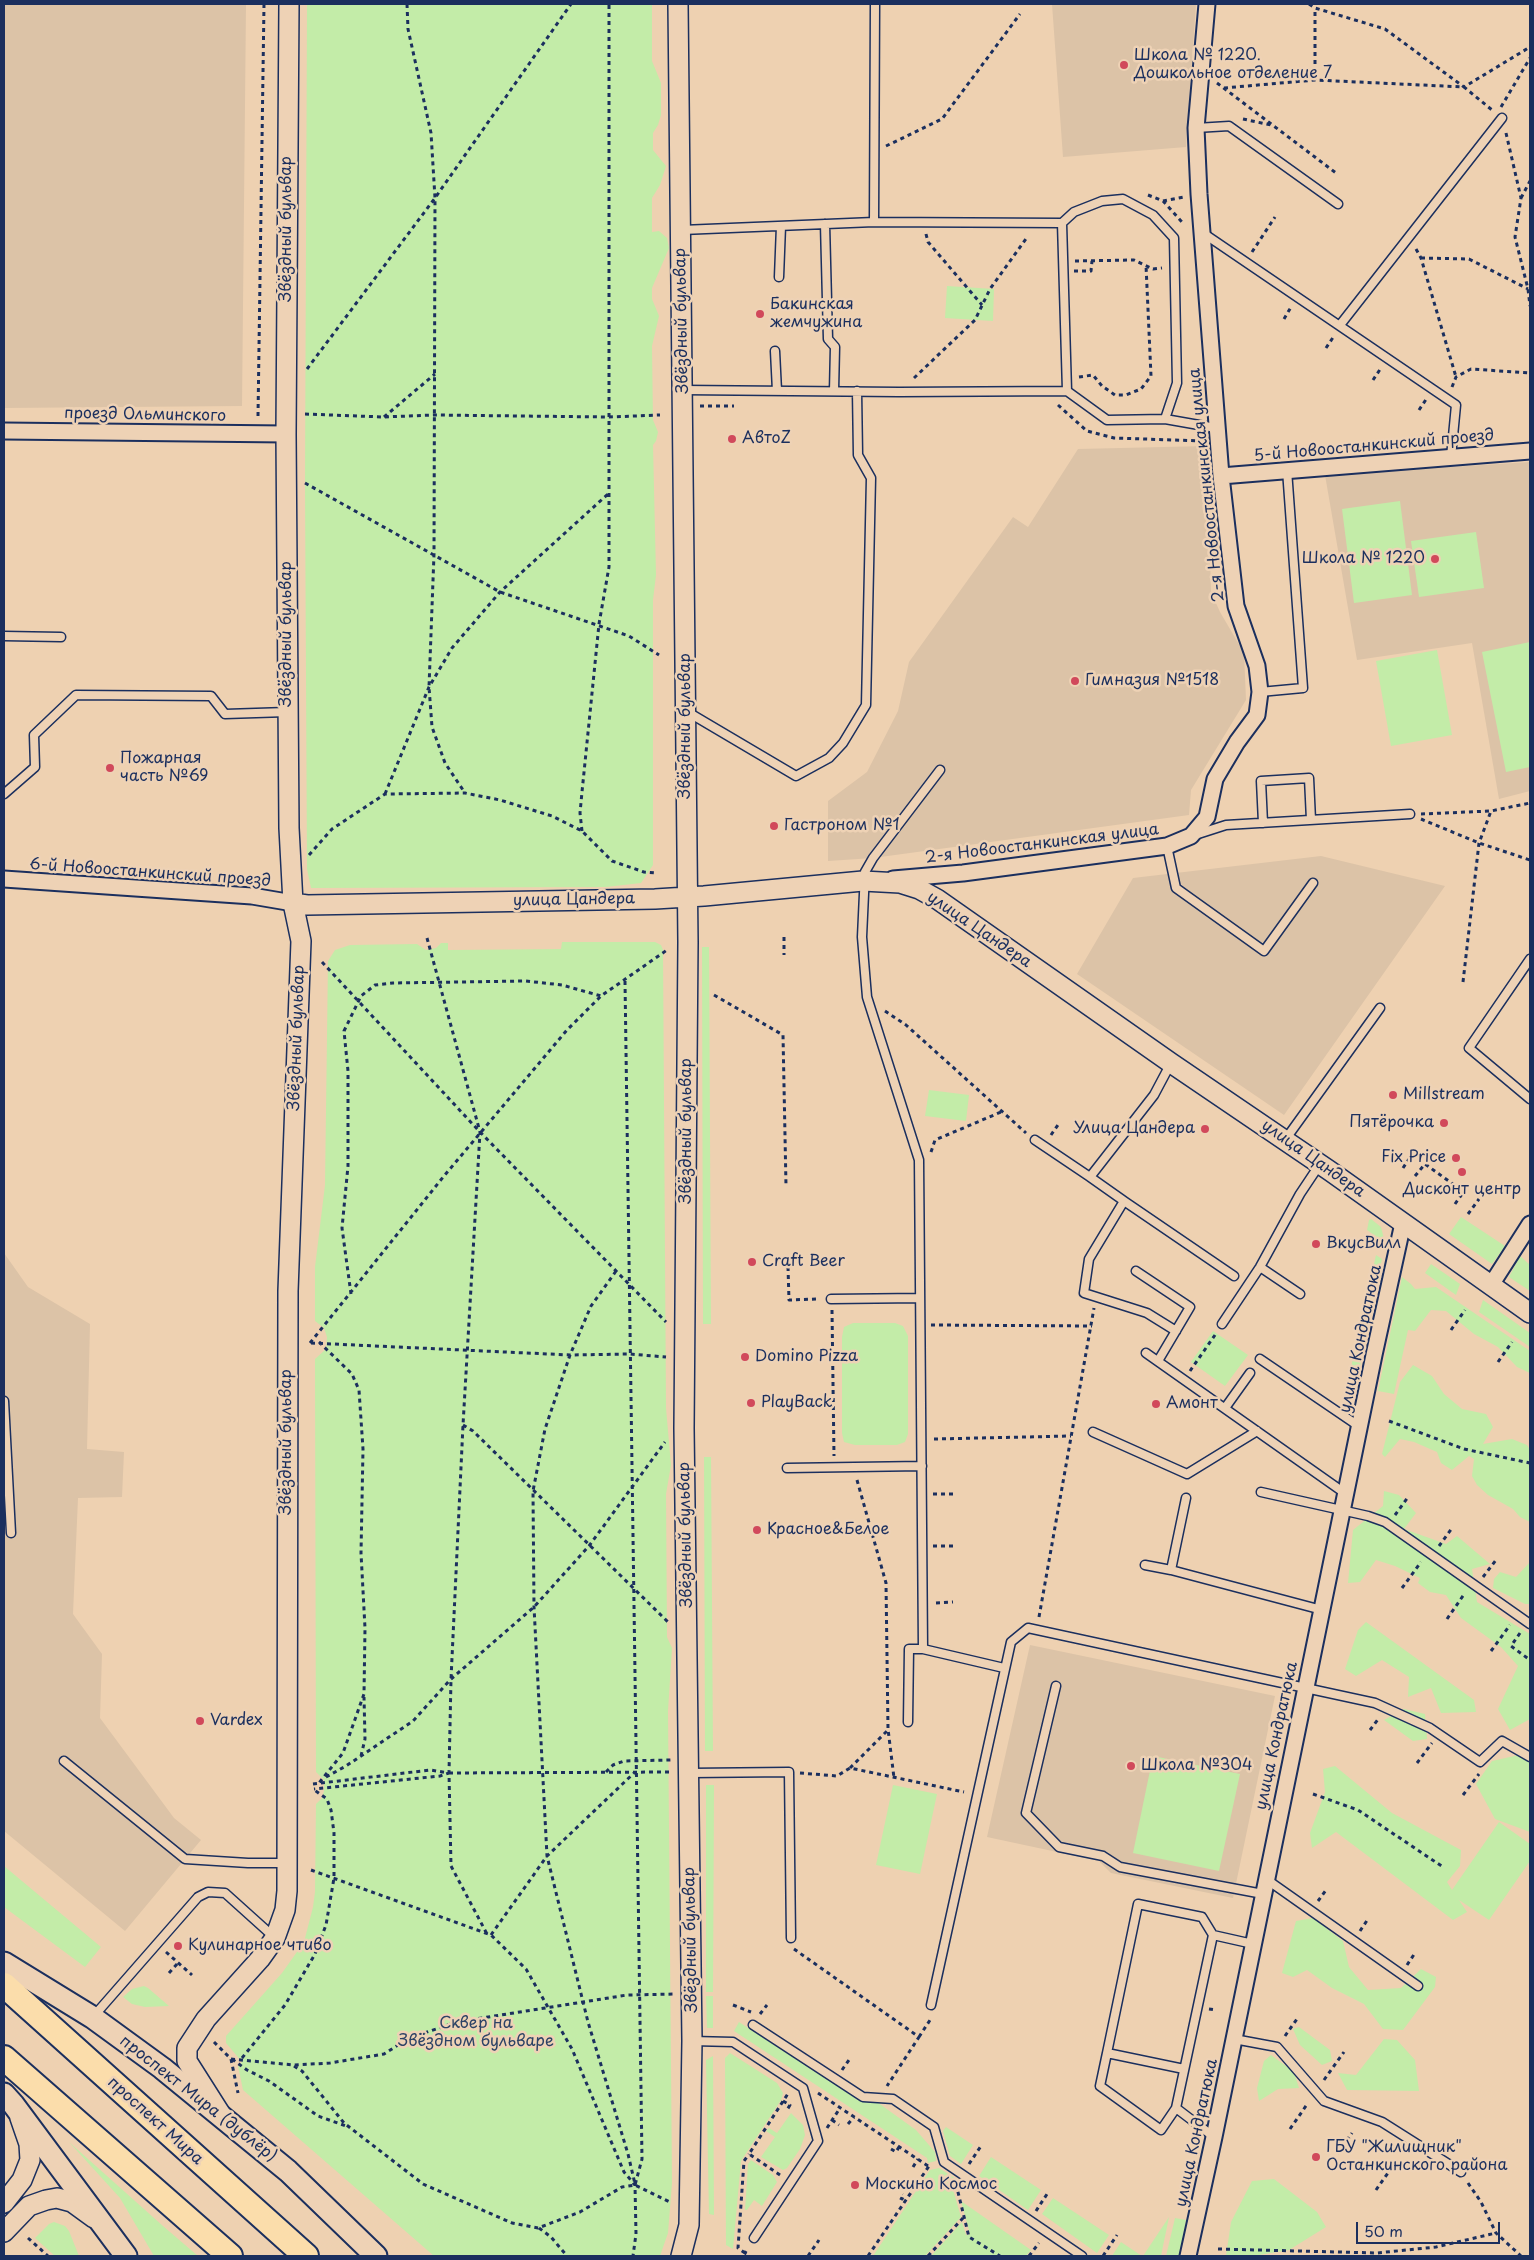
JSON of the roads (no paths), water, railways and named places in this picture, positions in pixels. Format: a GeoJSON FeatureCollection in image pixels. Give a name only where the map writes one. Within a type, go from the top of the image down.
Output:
{"type":"FeatureCollection","features":[{"type":"Feature","properties":{"kind":"main road","name":"проспект Мира (дублёр)"},"geometry":{"type":"LineString","coordinates":[[4,1963],[92,2017],[162,2068],[288,2171],[376,2256]]}},
{"type":"Feature","properties":{"kind":"main road","name":"проспект Мира"},"geometry":{"type":"LineString","coordinates":[[4,1985],[306,2256]]}},
{"type":"Feature","properties":{"kind":"main road"},"geometry":{"type":"LineString","coordinates":[[4,2058],[230,2256]]}},
{"type":"Feature","properties":{"kind":"main road"},"geometry":{"type":"LineString","coordinates":[[8,2099],[126,2256]]}},
{"type":"Feature","properties":{"kind":"street","name":"Звёздный бульвар"},"geometry":{"type":"LineString","coordinates":[[223,2118],[197,2074],[190,2068],[186,2056],[187,2048],[206,2019],[260,1959],[275,1938],[285,1910],[288,1292],[301,941],[292,903],[289,857],[286,434],[288,4]]}},
{"type":"Feature","properties":{"kind":"street","name":"Звёздный бульвар"},"geometry":{"type":"LineString","coordinates":[[678,4],[688,897],[684,1428],[685,1768],[692,2041],[689,2225],[681,2256]]}},
{"type":"Feature","properties":{"kind":"street","name":"2-я Новоостанкинская улица"},"geometry":{"type":"LineString","coordinates":[[871,881],[972,872],[1167,846],[1191,836],[1207,816],[1215,779],[1237,742],[1257,715],[1260,692],[1256,666],[1236,606],[1221,476],[1214,435],[1196,128],[1207,4]]}},
{"type":"Feature","properties":{"kind":"street","name":"проезд Ольминского"},"geometry":{"type":"LineString","coordinates":[[4,431],[286,434]]}},
{"type":"Feature","properties":{"kind":"street","name":"5-й Новоостанкинский проезд"},"geometry":{"type":"LineString","coordinates":[[1221,476],[1530,451]]}},
{"type":"Feature","properties":{"kind":"street","name":"6-й Новоостанкинский проезд"},"geometry":{"type":"LineString","coordinates":[[4,879],[252,896],[292,903]]}},
{"type":"Feature","properties":{"kind":"street","name":"улица Цандера"},"geometry":{"type":"LineString","coordinates":[[292,903],[308,905],[688,897],[871,881],[900,883],[919,889],[937,899],[1171,1064],[1320,1164],[1530,1313]]}},
{"type":"Feature","properties":{"kind":"street","name":"улица Кондратюка"},"geometry":{"type":"LineString","coordinates":[[1188,2256],[1342,1511],[1404,1223]]}},
{"type":"Feature","properties":{"kind":"street"},"geometry":{"type":"LineString","coordinates":[[1491,1285],[1530,1224]]}},
{"type":"Feature","properties":{"kind":"street"},"geometry":{"type":"LineString","coordinates":[[4,2203],[22,2180],[30,2160],[27,2137],[8,2099]]}},
{"type":"Feature","properties":{"kind":"street"},"geometry":{"type":"LineString","coordinates":[[4,2232],[29,2206],[41,2200],[57,2198],[81,2207],[108,2230]]}},
{"type":"Feature","properties":{"kind":"lane"},"geometry":{"type":"LineString","coordinates":[[874,222],[875,4]]}},
{"type":"Feature","properties":{"kind":"lane"},"geometry":{"type":"LineString","coordinates":[[1340,325],[1502,118]]}},
{"type":"Feature","properties":{"kind":"lane"},"geometry":{"type":"LineString","coordinates":[[1196,128],[1229,126],[1338,204]]}},
{"type":"Feature","properties":{"kind":"lane"},"geometry":{"type":"LineString","coordinates":[[681,230],[874,222],[1062,223],[1074,212],[1102,201],[1123,199],[1153,215],[1174,238],[1177,382],[1165,419]]}},
{"type":"Feature","properties":{"kind":"lane"},"geometry":{"type":"LineString","coordinates":[[1062,223],[1067,391]]}},
{"type":"Feature","properties":{"kind":"lane"},"geometry":{"type":"LineString","coordinates":[[825,224],[828,339],[835,346],[834,391]]}},
{"type":"Feature","properties":{"kind":"lane"},"geometry":{"type":"LineString","coordinates":[[779,277],[780,226]]}},
{"type":"Feature","properties":{"kind":"lane"},"geometry":{"type":"LineString","coordinates":[[1203,233],[1456,405],[1451,457]]}},
{"type":"Feature","properties":{"kind":"lane"},"geometry":{"type":"LineString","coordinates":[[775,351],[777,391]]}},
{"type":"Feature","properties":{"kind":"lane"},"geometry":{"type":"LineString","coordinates":[[683,390],[1067,391],[1107,420],[1165,419],[1214,435]]}},
{"type":"Feature","properties":{"kind":"lane"},"geometry":{"type":"LineString","coordinates":[[686,712],[796,776],[829,758],[843,743],[866,705],[871,478],[858,455],[857,391]]}},
{"type":"Feature","properties":{"kind":"lane"},"geometry":{"type":"LineString","coordinates":[[1260,692],[1303,688],[1287,470]]}},
{"type":"Feature","properties":{"kind":"lane"},"geometry":{"type":"LineString","coordinates":[[4,636],[61,637]]}},
{"type":"Feature","properties":{"kind":"lane"},"geometry":{"type":"LineString","coordinates":[[4,794],[35,767],[34,735],[76,695],[211,696],[225,714],[287,712]]}},
{"type":"Feature","properties":{"kind":"lane"},"geometry":{"type":"LineString","coordinates":[[923,1649],[919,1160],[867,997],[862,937],[871,881],[865,872],[873,858],[940,770]]}},
{"type":"Feature","properties":{"kind":"lane"},"geometry":{"type":"LineString","coordinates":[[1263,823],[1261,781],[1309,778],[1311,820]]}},
{"type":"Feature","properties":{"kind":"lane"},"geometry":{"type":"LineString","coordinates":[[1191,836],[1226,825],[1410,814]]}},
{"type":"Feature","properties":{"kind":"lane"},"geometry":{"type":"LineString","coordinates":[[1167,846],[1176,888],[1264,951],[1313,883]]}},
{"type":"Feature","properties":{"kind":"lane"},"geometry":{"type":"LineString","coordinates":[[1530,959],[1469,1048],[1530,1099]]}},
{"type":"Feature","properties":{"kind":"lane"},"geometry":{"type":"LineString","coordinates":[[1285,1140],[1380,1008]]}},
{"type":"Feature","properties":{"kind":"lane"},"geometry":{"type":"LineString","coordinates":[[1090,1177],[1154,1095],[1171,1064]]}},
{"type":"Feature","properties":{"kind":"lane"},"geometry":{"type":"LineString","coordinates":[[1034,1140],[1234,1276]]}},
{"type":"Feature","properties":{"kind":"lane"},"geometry":{"type":"LineString","coordinates":[[1222,1324],[1260,1267],[1300,1194],[1320,1164]]}},
{"type":"Feature","properties":{"kind":"lane"},"geometry":{"type":"LineString","coordinates":[[1124,1201],[1089,1259],[1084,1293],[1147,1313],[1176,1331]]}},
{"type":"Feature","properties":{"kind":"lane"},"geometry":{"type":"LineString","coordinates":[[1260,1267],[1300,1294]]}},
{"type":"Feature","properties":{"kind":"lane"},"geometry":{"type":"LineString","coordinates":[[1136,1271],[1190,1307],[1158,1361]]}},
{"type":"Feature","properties":{"kind":"lane"},"geometry":{"type":"LineString","coordinates":[[831,1299],[920,1298]]}},
{"type":"Feature","properties":{"kind":"lane"},"geometry":{"type":"LineString","coordinates":[[1146,1353],[1346,1494]]}},
{"type":"Feature","properties":{"kind":"lane"},"geometry":{"type":"LineString","coordinates":[[1260,1359],[1360,1427]]}},
{"type":"Feature","properties":{"kind":"lane"},"geometry":{"type":"LineString","coordinates":[[1225,1408],[1250,1373]]}},
{"type":"Feature","properties":{"kind":"lane"},"geometry":{"type":"LineString","coordinates":[[4,1401],[11,1533]]}},
{"type":"Feature","properties":{"kind":"lane"},"geometry":{"type":"LineString","coordinates":[[1093,1432],[1187,1474],[1257,1431]]}},
{"type":"Feature","properties":{"kind":"lane"},"geometry":{"type":"LineString","coordinates":[[787,1468],[922,1466]]}},
{"type":"Feature","properties":{"kind":"lane"},"geometry":{"type":"LineString","coordinates":[[1261,1492],[1368,1516],[1385,1522],[1529,1623]]}},
{"type":"Feature","properties":{"kind":"lane"},"geometry":{"type":"LineString","coordinates":[[1172,1570],[1186,1498]]}},
{"type":"Feature","properties":{"kind":"lane"},"geometry":{"type":"LineString","coordinates":[[1145,1565],[1172,1570],[1322,1610]]}},
{"type":"Feature","properties":{"kind":"lane"},"geometry":{"type":"LineString","coordinates":[[931,2005],[1004,1668],[1011,1642],[1028,1628],[1375,1703],[1430,1728],[1480,1762],[1502,1741],[1530,1757]]}},
{"type":"Feature","properties":{"kind":"lane"},"geometry":{"type":"LineString","coordinates":[[908,1722],[909,1649],[923,1649],[1004,1668]]}},
{"type":"Feature","properties":{"kind":"lane"},"geometry":{"type":"LineString","coordinates":[[1056,1686],[1026,1814],[1059,1847],[1104,1856],[1120,1867],[1264,1886],[1418,1986]]}},
{"type":"Feature","properties":{"kind":"lane"},"geometry":{"type":"LineString","coordinates":[[64,1761],[185,1859],[248,1864],[286,1863]]}},
{"type":"Feature","properties":{"kind":"lane"},"geometry":{"type":"LineString","coordinates":[[685,1768],[790,1772],[791,1938]]}},
{"type":"Feature","properties":{"kind":"lane"},"geometry":{"type":"LineString","coordinates":[[92,2017],[198,1896],[216,1891],[225,1893],[275,1938]]}},
{"type":"Feature","properties":{"kind":"lane"},"geometry":{"type":"LineString","coordinates":[[1138,1904],[1202,1916],[1213,1935],[1176,2108],[1161,2130],[1100,2086],[1138,1904]]}},
{"type":"Feature","properties":{"kind":"lane"},"geometry":{"type":"LineString","coordinates":[[1213,1935],[1253,1944]]}},
{"type":"Feature","properties":{"kind":"lane"},"geometry":{"type":"LineString","coordinates":[[753,2025],[863,2097],[893,2099],[934,2127],[944,2162],[1082,2256]]}},
{"type":"Feature","properties":{"kind":"lane"},"geometry":{"type":"LineString","coordinates":[[1234,2039],[1277,2047],[1324,2101],[1382,2122],[1461,2172]]}},
{"type":"Feature","properties":{"kind":"lane"},"geometry":{"type":"LineString","coordinates":[[692,2041],[733,2042],[803,2088],[818,2141],[754,2238]]}},
{"type":"Feature","properties":{"kind":"lane"},"geometry":{"type":"LineString","coordinates":[[1107,2053],[1184,2069]]}},
{"type":"Feature","properties":{"kind":"lane"},"geometry":{"type":"LineString","coordinates":[[1176,2108],[1214,2137]]}},
{"type":"Feature","properties":{"kind":"place","name":"Школа № 1220. Дошкольное отделение 7"},"geometry":{"type":"Point","coordinates":[1124,65]}},
{"type":"Feature","properties":{"kind":"place","name":"Бакинская жемчужина"},"geometry":{"type":"Point","coordinates":[760,314]}},
{"type":"Feature","properties":{"kind":"place","name":"АвтоZ"},"geometry":{"type":"Point","coordinates":[732,439]}},
{"type":"Feature","properties":{"kind":"place","name":"Школа № 1220"},"geometry":{"type":"Point","coordinates":[1435,559]}},
{"type":"Feature","properties":{"kind":"place","name":"Гимназия №1518"},"geometry":{"type":"Point","coordinates":[1075,681]}},
{"type":"Feature","properties":{"kind":"place","name":"Пожарная часть №69"},"geometry":{"type":"Point","coordinates":[110,768]}},
{"type":"Feature","properties":{"kind":"place","name":"Гастроном №1"},"geometry":{"type":"Point","coordinates":[774,826]}},
{"type":"Feature","properties":{"kind":"place","name":"Millstream"},"geometry":{"type":"Point","coordinates":[1393,1095]}},
{"type":"Feature","properties":{"kind":"place","name":"Пятёрочка"},"geometry":{"type":"Point","coordinates":[1444,1123]}},
{"type":"Feature","properties":{"kind":"place","name":"Улица Цандера"},"geometry":{"type":"Point","coordinates":[1205,1129]}},
{"type":"Feature","properties":{"kind":"place","name":"Fix Price"},"geometry":{"type":"Point","coordinates":[1456,1158]}},
{"type":"Feature","properties":{"kind":"place","name":"Дисконт центр"},"geometry":{"type":"Point","coordinates":[1462,1172]}},
{"type":"Feature","properties":{"kind":"place","name":"ВкусВилл"},"geometry":{"type":"Point","coordinates":[1316,1244]}},
{"type":"Feature","properties":{"kind":"place","name":"Craft Beer"},"geometry":{"type":"Point","coordinates":[752,1262]}},
{"type":"Feature","properties":{"kind":"place","name":"Domino Pizza"},"geometry":{"type":"Point","coordinates":[745,1357]}},
{"type":"Feature","properties":{"kind":"place","name":"PlayBack"},"geometry":{"type":"Point","coordinates":[751,1403]}},
{"type":"Feature","properties":{"kind":"place","name":"Амонт"},"geometry":{"type":"Point","coordinates":[1156,1404]}},
{"type":"Feature","properties":{"kind":"place","name":"Красное&Белое"},"geometry":{"type":"Point","coordinates":[757,1530]}},
{"type":"Feature","properties":{"kind":"place","name":"Vardex"},"geometry":{"type":"Point","coordinates":[200,1721]}},
{"type":"Feature","properties":{"kind":"place","name":"Школа №304"},"geometry":{"type":"Point","coordinates":[1131,1766]}},
{"type":"Feature","properties":{"kind":"place","name":"Кулинарное чтиво"},"geometry":{"type":"Point","coordinates":[178,1946]}},
{"type":"Feature","properties":{"kind":"place","name":"ГБУ \"Жилищник\" Останкинского района"},"geometry":{"type":"Point","coordinates":[1316,2157]}},
{"type":"Feature","properties":{"kind":"place","name":"Москино Космос"},"geometry":{"type":"Point","coordinates":[855,2185]}},
{"type":"Feature","properties":{"kind":"park label","name":"Сквер на Звёздном бульваре"},"geometry":{"type":"Point","coordinates":[476,2033]}}]}
